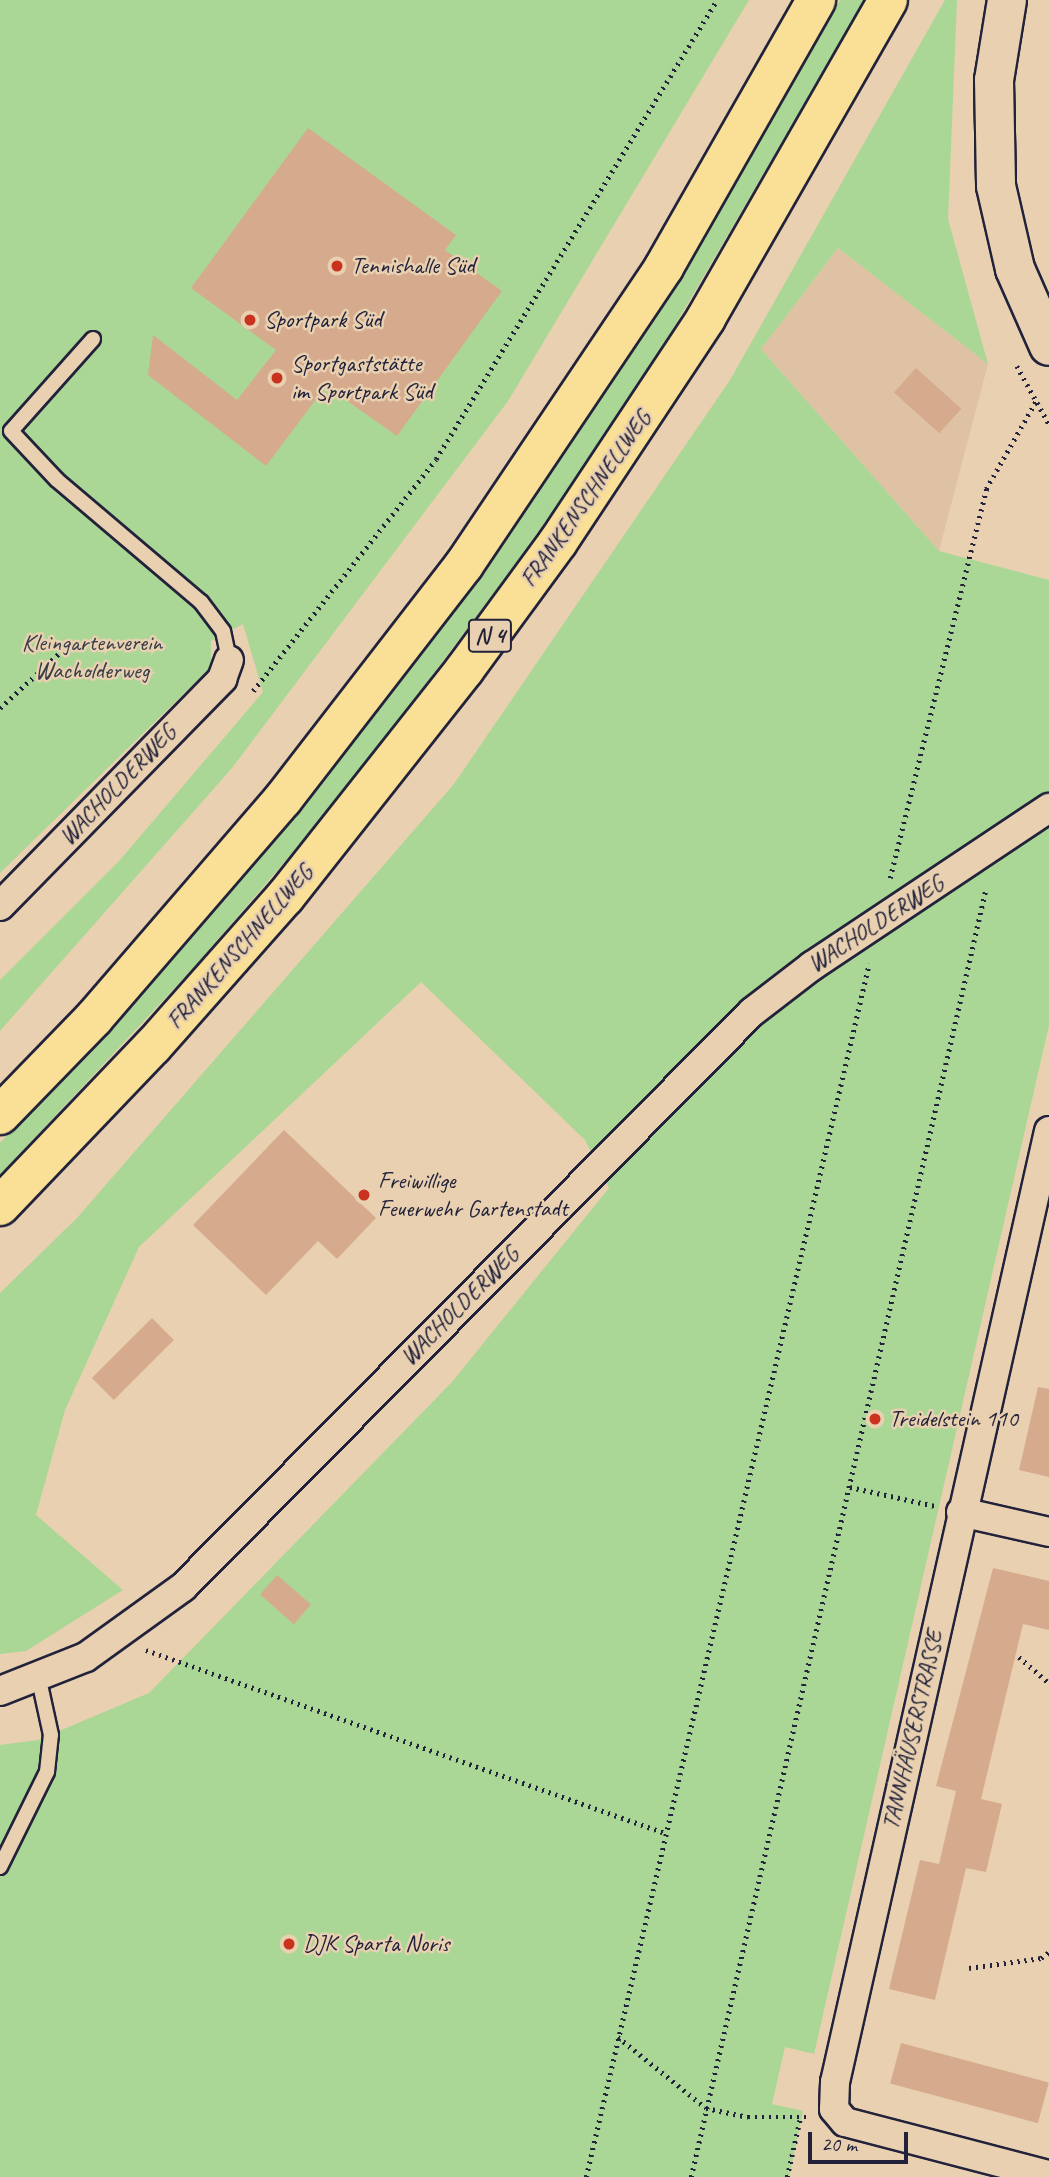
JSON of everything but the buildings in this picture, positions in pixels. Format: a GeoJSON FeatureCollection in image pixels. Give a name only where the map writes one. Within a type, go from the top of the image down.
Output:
{"type":"FeatureCollection","features":[{"type":"Feature","properties":{"kind":"highway","name":"N 4"},"geometry":{"type":"LineString","coordinates":[[0,1115],[94,1018],[283,799],[464,565],[664,267],[816,0]]}},
{"type":"Feature","properties":{"kind":"highway","name":"FRANKENSCHNELLWEG"},"geometry":{"type":"LineString","coordinates":[[0,1206],[104,1100],[285,897],[473,659],[566,532],[706,318],[888,0]]}},
{"type":"Feature","properties":{"kind":"main road"},"geometry":{"type":"LineString","coordinates":[[1007,0],[994,80],[996,186],[1015,269],[1049,346]]}},
{"type":"Feature","properties":{"kind":"street","name":"WACHOLDERWEG"},"geometry":{"type":"LineString","coordinates":[[0,906],[222,680],[229,660]]}},
{"type":"Feature","properties":{"kind":"street","name":"WACHOLDERWEG"},"geometry":{"type":"LineString","coordinates":[[0,1691],[38,1679],[116,1640],[183,1587],[752,1012],[1048,811]]}},
{"type":"Feature","properties":{"kind":"street","name":"TANNHÄUSERSTRASSE"},"geometry":{"type":"LineString","coordinates":[[834,2109],[835,2082],[961,1512],[1049,1131]]}},
{"type":"Feature","properties":{"kind":"street"},"geometry":{"type":"LineString","coordinates":[[961,1512],[1049,1532]]}},
{"type":"Feature","properties":{"kind":"street"},"geometry":{"type":"LineString","coordinates":[[834,2109],[845,2122],[1049,2175]]}},
{"type":"Feature","properties":{"kind":"lane"},"geometry":{"type":"LineString","coordinates":[[93,339],[10,431],[57,480],[201,602],[223,631],[229,660]]}},
{"type":"Feature","properties":{"kind":"lane"},"geometry":{"type":"LineString","coordinates":[[0,1867],[47,1772],[51,1735],[38,1679]]}},
{"type":"Feature","properties":{"kind":"path"},"geometry":{"type":"LineString","coordinates":[[245,700],[436,459],[717,0]]}},
{"type":"Feature","properties":{"kind":"path"},"geometry":{"type":"LineString","coordinates":[[586,2177],[878,924],[986,489],[1036,401]]}},
{"type":"Feature","properties":{"kind":"path"},"geometry":{"type":"LineString","coordinates":[[0,708],[69,645]]}},
{"type":"Feature","properties":{"kind":"path"},"geometry":{"type":"LineString","coordinates":[[691,2177],[987,882],[974,860]]}},
{"type":"Feature","properties":{"kind":"path"},"geometry":{"type":"LineString","coordinates":[[850,1487],[961,1512]]}},
{"type":"Feature","properties":{"kind":"path"},"geometry":{"type":"LineString","coordinates":[[116,1640],[665,1833]]}},
{"type":"Feature","properties":{"kind":"path"},"geometry":{"type":"LineString","coordinates":[[1019,1657],[1049,1683]]}},
{"type":"Feature","properties":{"kind":"path"},"geometry":{"type":"LineString","coordinates":[[969,1968],[1041,1958],[1049,1952]]}},
{"type":"Feature","properties":{"kind":"path"},"geometry":{"type":"LineString","coordinates":[[618,2037],[706,2108],[800,2119],[834,2109]]}},
{"type":"Feature","properties":{"kind":"path"},"geometry":{"type":"LineString","coordinates":[[786,2177],[800,2119]]}},
{"type":"Feature","properties":{"kind":"shaded area"},"geometry":{"type":"Polygon","coordinates":[[[838,248],[988,364],[939,551],[761,349],[838,248]]]}},
{"type":"Feature","properties":{"kind":"green space","name":"Sportpark Süd"},"geometry":{"type":"Polygon","coordinates":[[[0,0],[749,0],[508,401],[232,768],[0,1031],[0,980],[120,860],[263,692],[243,624],[211,641],[211,667],[0,873],[0,0]]]}},
{"type":"Feature","properties":{"kind":"green space"},"geometry":{"type":"Polygon","coordinates":[[[840,0],[865,0],[629,404],[516,563],[353,782],[196,965],[0,1175],[0,1143],[177,951],[332,769],[497,551],[722,205],[840,0]]]}},
{"type":"Feature","properties":{"kind":"green space"},"geometry":{"type":"Polygon","coordinates":[[[945,0],[957,0],[948,219],[988,364],[838,248],[761,349],[939,551],[1049,580],[1049,1025],[814,2054],[785,2047],[772,2104],[803,2111],[789,2177],[0,2177],[0,1745],[38,1740],[149,1693],[452,1382],[609,1188],[585,1140],[421,982],[139,1247],[65,1410],[36,1515],[123,1590],[26,1651],[0,1654],[0,1293],[77,1218],[454,784],[730,380],[945,0]]]}},
{"type":"Feature","properties":{"kind":"place","name":"Tennishalle Süd"},"geometry":{"type":"Point","coordinates":[337,266]}},
{"type":"Feature","properties":{"kind":"place","name":"Sportpark Süd"},"geometry":{"type":"Point","coordinates":[250,320]}},
{"type":"Feature","properties":{"kind":"place","name":"Sportgaststätte im Sportpark Süd"},"geometry":{"type":"Point","coordinates":[277,378]}},
{"type":"Feature","properties":{"kind":"place","name":"Freiwillige Feuerwehr Gartenstadt"},"geometry":{"type":"Point","coordinates":[364,1195]}},
{"type":"Feature","properties":{"kind":"place","name":"Treidelstein 110"},"geometry":{"type":"Point","coordinates":[875,1419]}},
{"type":"Feature","properties":{"kind":"place","name":"DJK Sparta Noris"},"geometry":{"type":"Point","coordinates":[289,1944]}},
{"type":"Feature","properties":{"kind":"park label","name":"Kleingartenverein Wacholderweg"},"geometry":{"type":"Point","coordinates":[92,657]}}]}
